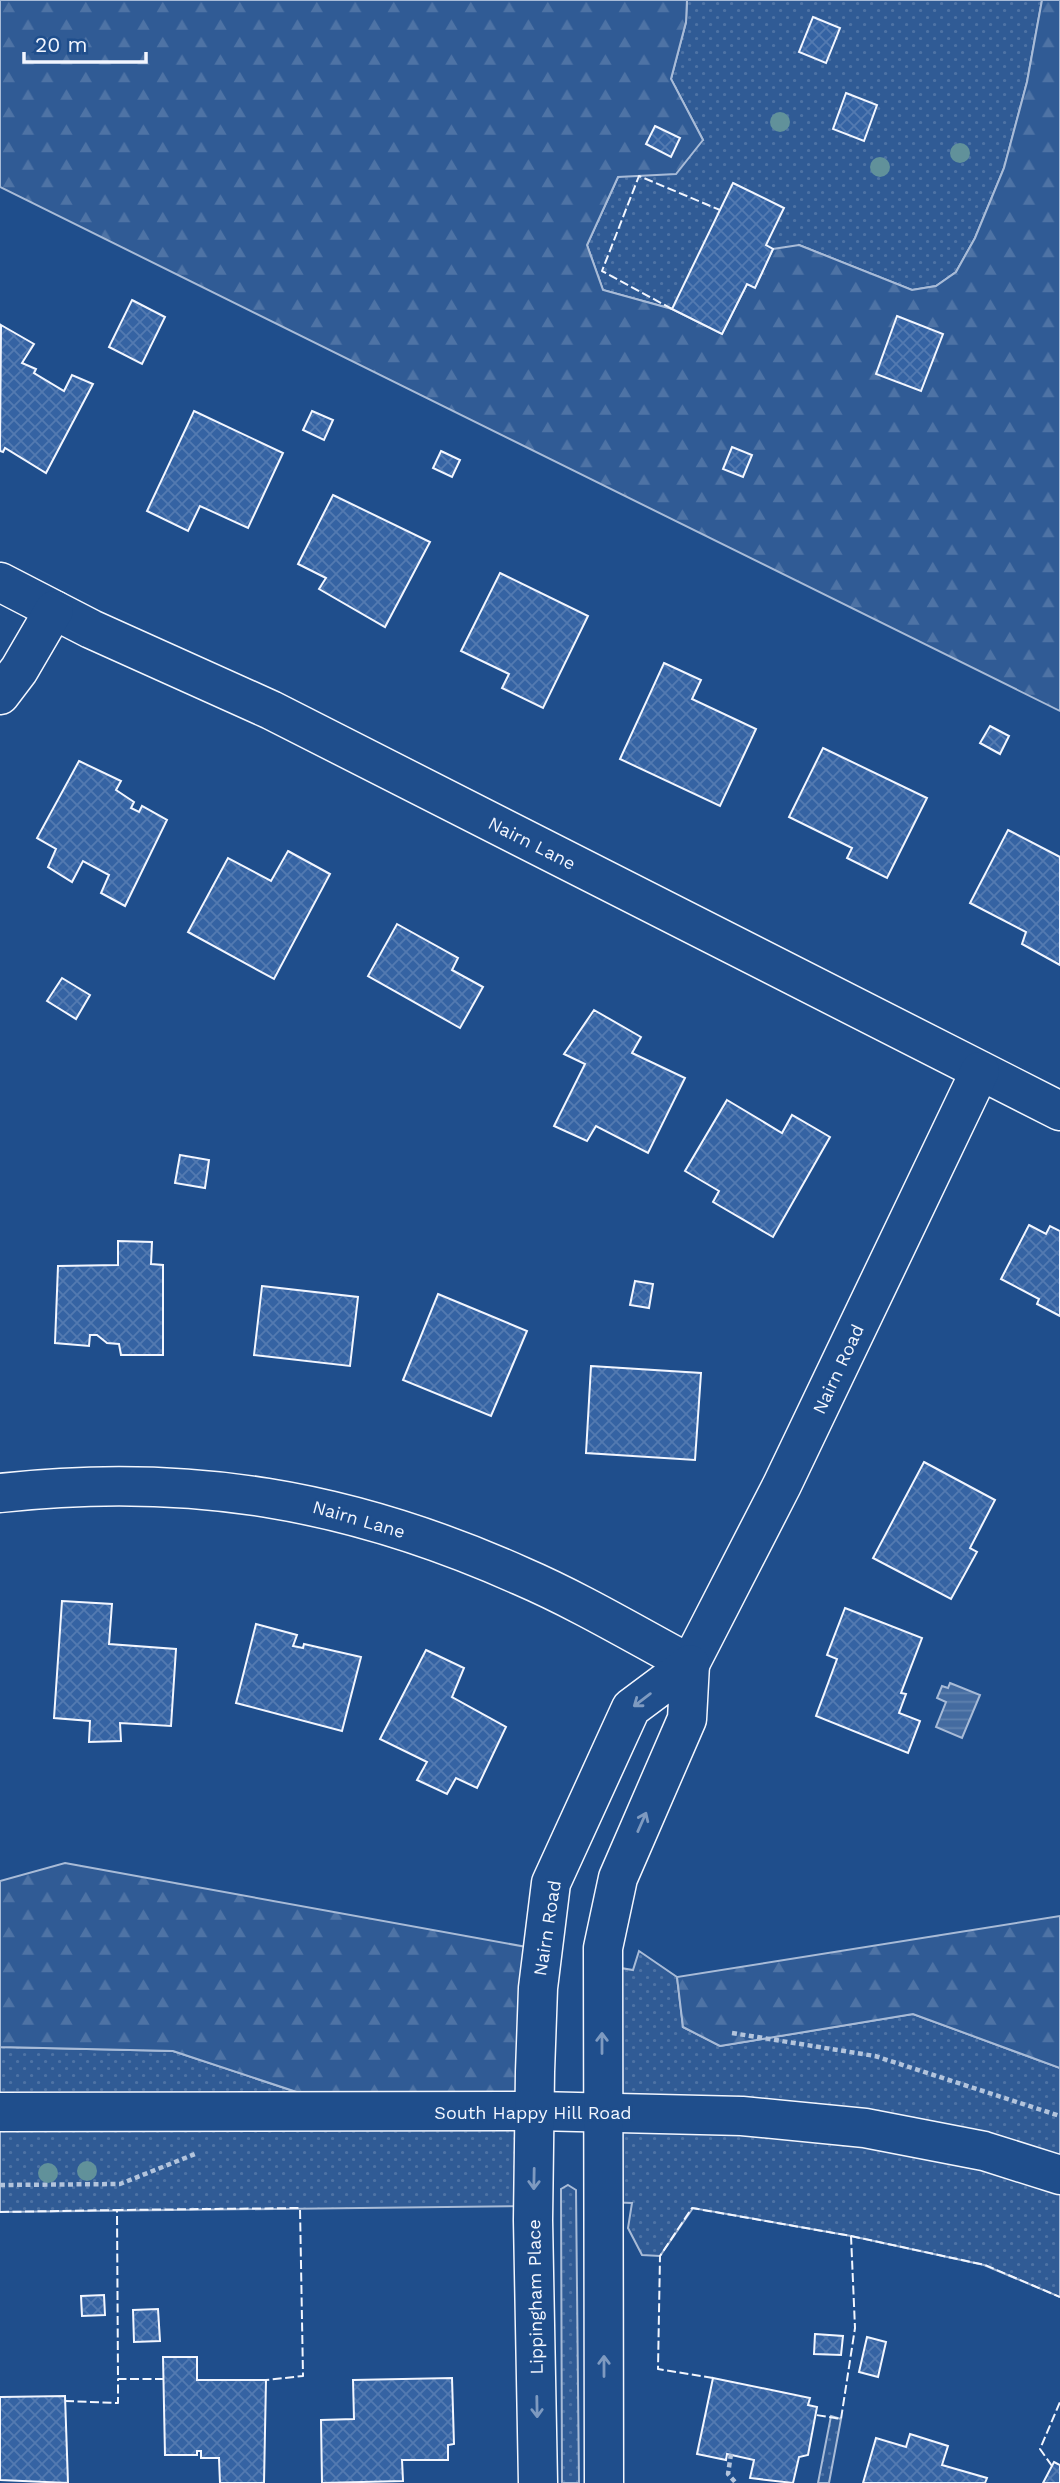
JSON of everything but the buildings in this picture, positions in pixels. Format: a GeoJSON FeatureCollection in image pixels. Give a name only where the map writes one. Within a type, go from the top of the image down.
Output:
{"type":"FeatureCollection","features":[{"type":"Feature","properties":{"kind":"street","name":"Nairn Lane"},"geometry":{"type":"LineString","coordinates":[[0,582],[54,610],[271,710],[1060,1111]]}},
{"type":"Feature","properties":{"kind":"street"},"geometry":{"type":"LineString","coordinates":[[0,695],[19,670],[54,610]]}},
{"type":"Feature","properties":{"kind":"street","name":"Nairn Road"},"geometry":{"type":"LineString","coordinates":[[602,2111],[603,1948],[618,1878],[687,1719],[690,1664],[782,1485],[980,1071]]}},
{"type":"Feature","properties":{"kind":"street","name":"Nairn Lane"},"geometry":{"type":"LineString","coordinates":[[0,1493],[61,1486],[138,1485],[235,1491],[293,1500],[423,1537],[521,1575],[690,1664]]}},
{"type":"Feature","properties":{"kind":"street","name":"Nairn Road"},"geometry":{"type":"LineString","coordinates":[[536,2111],[538,1989],[551,1883],[631,1708],[690,1664]]}},
{"type":"Feature","properties":{"kind":"street","name":"Lippingham Place"},"geometry":{"type":"LineString","coordinates":[[536,2111],[533,2220],[538,2483]]}},
{"type":"Feature","properties":{"kind":"street"},"geometry":{"type":"LineString","coordinates":[[602,2111],[605,2174],[604,2483]]}},
{"type":"Feature","properties":{"kind":"street","name":"South Happy Hill Road"},"geometry":{"type":"LineString","coordinates":[[0,2112],[602,2111],[742,2116],[865,2128],[984,2151],[1060,2175]]}},
{"type":"Feature","properties":{"kind":"path"},"geometry":{"type":"LineString","coordinates":[[732,2033],[875,2056],[1060,2116]]}},
{"type":"Feature","properties":{"kind":"path"},"geometry":{"type":"LineString","coordinates":[[0,2185],[120,2185],[196,2153]]}},
{"type":"Feature","properties":{"kind":"path"},"geometry":{"type":"LineString","coordinates":[[731,2454],[728,2474],[736,2483]]}},
{"type":"Feature","properties":{"kind":"green space"},"geometry":{"type":"Polygon","coordinates":[[[0,0],[687,0],[686,22],[671,79],[703,140],[676,174],[618,177],[587,245],[603,290],[672,309],[722,334],[747,284],[755,287],[773,249],[799,245],[912,290],[936,286],[956,272],[975,238],[1004,168],[1027,82],[1042,0],[1060,0],[1060,711],[0,187],[0,0]]]}},
{"type":"Feature","properties":{"kind":"green space"},"geometry":{"type":"Polygon","coordinates":[[[687,0],[1042,0],[1027,82],[1004,168],[975,238],[956,272],[936,286],[912,290],[799,245],[755,288],[746,285],[722,334],[672,309],[603,290],[587,245],[618,177],[703,140],[671,79],[686,22],[687,0]]]}},
{"type":"Feature","properties":{"kind":"green space"},"geometry":{"type":"Polygon","coordinates":[[[65,1863],[543,1950],[536,2111],[354,2111],[173,2051],[0,2047],[0,1881],[65,1863]]]}},
{"type":"Feature","properties":{"kind":"green space"},"geometry":{"type":"Polygon","coordinates":[[[1060,1916],[1060,2068],[913,2014],[720,2046],[683,2027],[677,1977],[1060,1916]]]}},
{"type":"Feature","properties":{"kind":"green space"},"geometry":{"type":"Polygon","coordinates":[[[639,1951],[677,1977],[683,2027],[720,2046],[913,2014],[1060,2068],[1060,2297],[984,2265],[851,2236],[693,2208],[660,2256],[642,2255],[628,2228],[632,2203],[605,2202],[603,1965],[633,1970],[639,1951]]]}},
{"type":"Feature","properties":{"kind":"green space"},"geometry":{"type":"Polygon","coordinates":[[[0,2047],[173,2051],[354,2111],[536,2111],[534,2206],[0,2212],[0,2047]]]}},
{"type":"Feature","properties":{"kind":"green space"},"geometry":{"type":"Polygon","coordinates":[[[568,2185],[576,2190],[579,2483],[562,2483],[561,2189],[568,2185]]]}},
{"type":"Feature","properties":{"kind":"green space"},"geometry":{"type":"Polygon","coordinates":[[[831,2416],[841,2419],[829,2483],[818,2483],[831,2416]]]}},
{"type":"Feature","properties":{"kind":"shaded area"},"geometry":{"type":"Polygon","coordinates":[[[950,1683],[980,1695],[962,1738],[936,1727],[946,1702],[937,1698],[942,1686],[948,1688],[950,1683]]]}},
{"type":"Feature","properties":{"kind":"fence"},"geometry":{"type":"LineString","coordinates":[[672,309],[602,271],[639,176],[720,210]]}},
{"type":"Feature","properties":{"kind":"fence"},"geometry":{"type":"LineString","coordinates":[[164,2379],[118,2379],[117,2210],[300,2208],[303,2376],[266,2380]]}},
{"type":"Feature","properties":{"kind":"fence"},"geometry":{"type":"LineString","coordinates":[[713,2378],[658,2369],[660,2256],[692,2208],[851,2236],[855,2328],[841,2419],[816,2415]]}},
{"type":"Feature","properties":{"kind":"fence"},"geometry":{"type":"LineString","coordinates":[[0,2212],[117,2210]]}},
{"type":"Feature","properties":{"kind":"fence"},"geometry":{"type":"LineString","coordinates":[[851,2236],[985,2265],[1060,2297]]}},
{"type":"Feature","properties":{"kind":"fence"},"geometry":{"type":"LineString","coordinates":[[65,2401],[118,2403],[118,2379]]}},
{"type":"Feature","properties":{"kind":"fence"},"geometry":{"type":"LineString","coordinates":[[1052,2466],[1040,2449],[1060,2402]]}}]}
